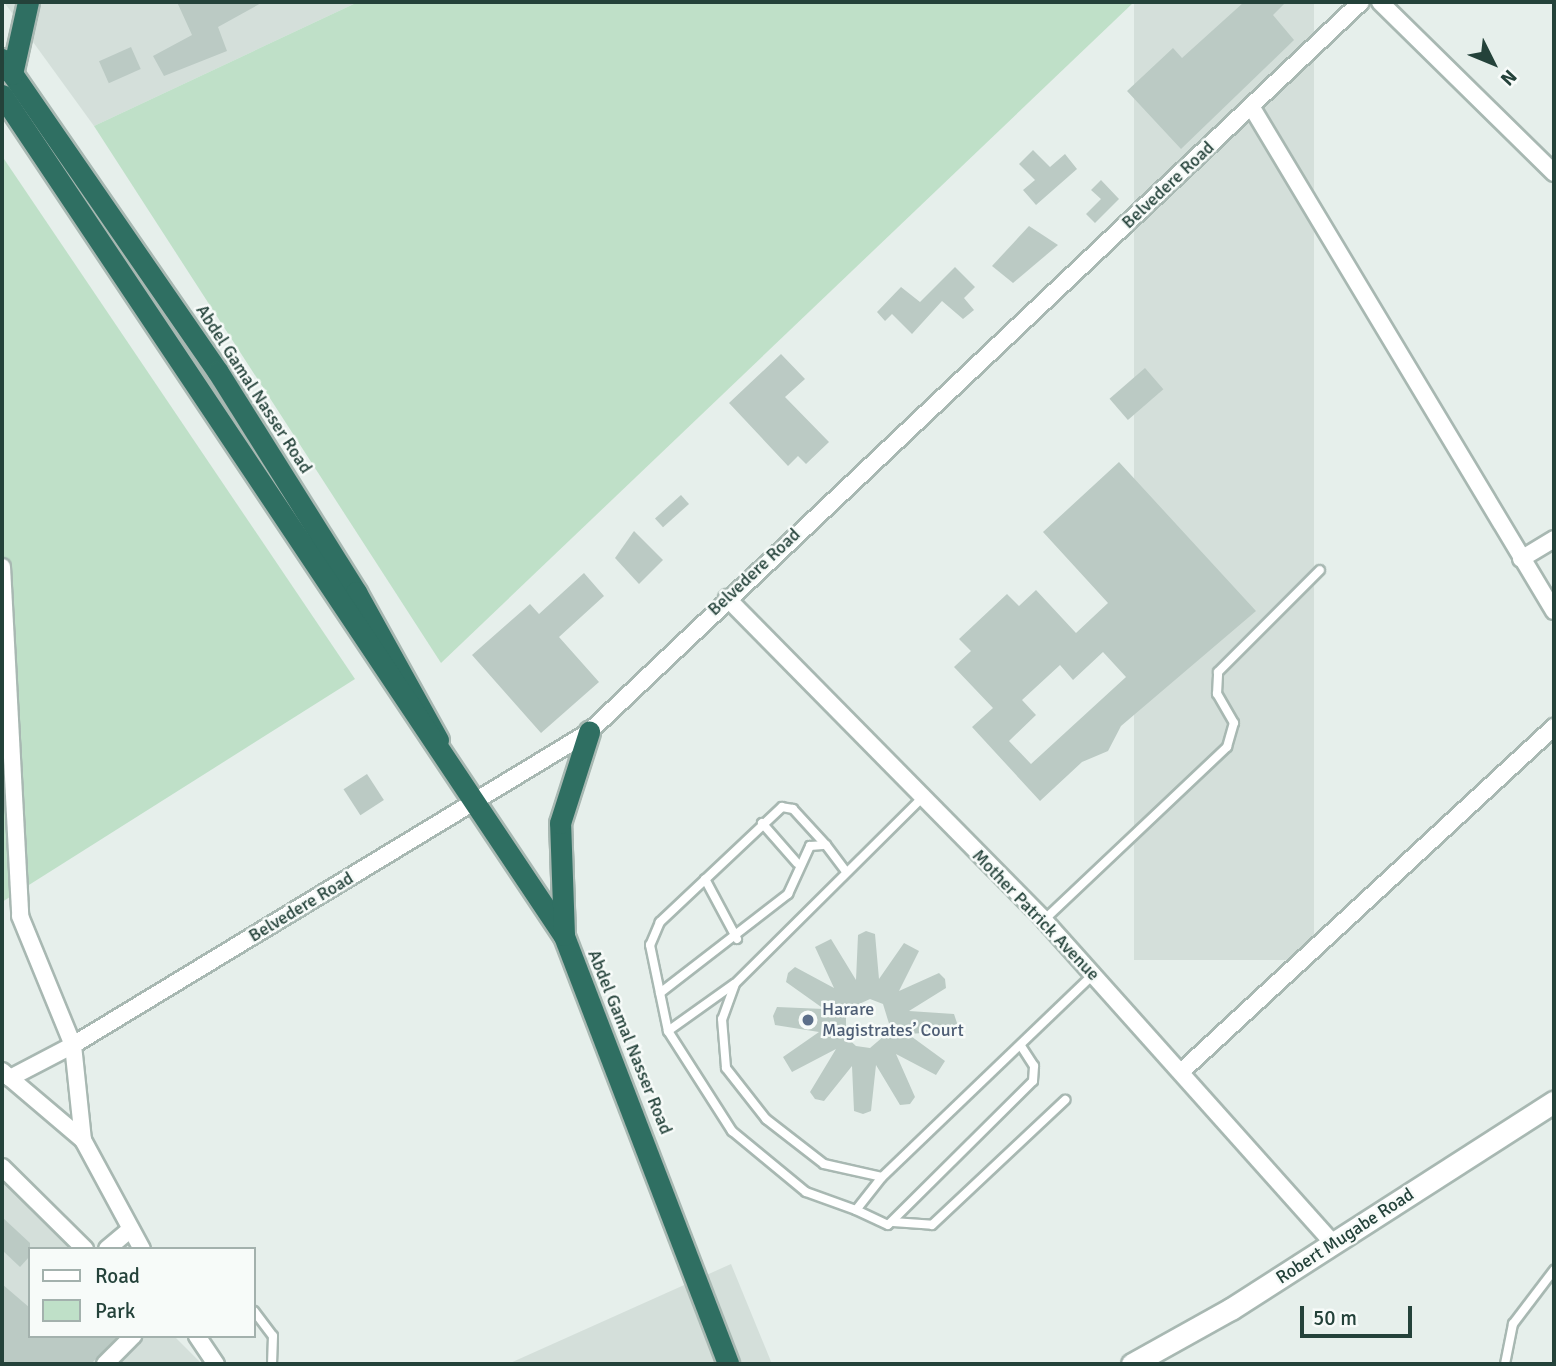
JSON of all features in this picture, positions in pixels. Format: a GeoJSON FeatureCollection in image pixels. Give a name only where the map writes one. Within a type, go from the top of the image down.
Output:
{"type":"FeatureCollection","features":[{"type":"Feature","properties":{"kind":"highway"},"geometry":{"type":"LineString","coordinates":[[7,66],[28,2]]}},
{"type":"Feature","properties":{"kind":"highway","name":"Abdel Gamal Nasser Road"},"geometry":{"type":"LineString","coordinates":[[7,66],[218,372],[418,697],[445,759]]}},
{"type":"Feature","properties":{"kind":"highway","name":"Abdel Gamal Nasser Road"},"geometry":{"type":"LineString","coordinates":[[2,95],[564,936],[724,1363]]}},
{"type":"Feature","properties":{"kind":"highway"},"geometry":{"type":"LineString","coordinates":[[564,936],[560,823],[589,732]]}},
{"type":"Feature","properties":{"kind":"main road","name":"Robert Mugabe Road"},"geometry":{"type":"LineString","coordinates":[[1133,1364],[1333,1243],[1554,1102]]}},
{"type":"Feature","properties":{"kind":"street","name":"Belvedere Road"},"geometry":{"type":"LineString","coordinates":[[6,1075],[73,1045],[589,732],[727,597],[1361,2]]}},
{"type":"Feature","properties":{"kind":"street"},"geometry":{"type":"LineString","coordinates":[[1380,2],[1554,173]]}},
{"type":"Feature","properties":{"kind":"street"},"geometry":{"type":"LineString","coordinates":[[1251,106],[1554,611]]}},
{"type":"Feature","properties":{"kind":"street"},"geometry":{"type":"LineString","coordinates":[[1521,559],[1554,539]]}},
{"type":"Feature","properties":{"kind":"street"},"geometry":{"type":"LineString","coordinates":[[2,567],[20,916],[73,1045],[83,1140],[141,1247]]}},
{"type":"Feature","properties":{"kind":"street","name":"Mother Patrick Avenue"},"geometry":{"type":"LineString","coordinates":[[727,597],[1044,920],[1182,1071],[1333,1243]]}},
{"type":"Feature","properties":{"kind":"street"},"geometry":{"type":"LineString","coordinates":[[1182,1071],[1554,727]]}},
{"type":"Feature","properties":{"kind":"street"},"geometry":{"type":"LineString","coordinates":[[6,1075],[83,1140]]}},
{"type":"Feature","properties":{"kind":"street"},"geometry":{"type":"LineString","coordinates":[[2,1167],[83,1247]]}},
{"type":"Feature","properties":{"kind":"street"},"geometry":{"type":"LineString","coordinates":[[109,1247],[130,1230]]}},
{"type":"Feature","properties":{"kind":"street"},"geometry":{"type":"LineString","coordinates":[[106,1364],[131,1338]]}},
{"type":"Feature","properties":{"kind":"street"},"geometry":{"type":"LineString","coordinates":[[198,1338],[216,1364]]}},
{"type":"Feature","properties":{"kind":"lane"},"geometry":{"type":"LineString","coordinates":[[1044,920],[1227,747],[1234,723],[1216,694],[1218,672],[1320,570]]}},
{"type":"Feature","properties":{"kind":"lane"},"geometry":{"type":"LineString","coordinates":[[668,1031],[735,984],[922,798]]}},
{"type":"Feature","properties":{"kind":"lane"},"geometry":{"type":"LineString","coordinates":[[846,872],[827,845],[793,809],[782,807],[660,922],[650,944],[668,1031],[732,1131],[806,1192],[856,1210],[881,1225],[893,1222],[932,1225],[1065,1100]]}},
{"type":"Feature","properties":{"kind":"lane"},"geometry":{"type":"LineString","coordinates":[[762,823],[797,863]]}},
{"type":"Feature","properties":{"kind":"lane"},"geometry":{"type":"LineString","coordinates":[[660,993],[737,939],[788,894],[797,863],[810,846],[827,845]]}},
{"type":"Feature","properties":{"kind":"lane"},"geometry":{"type":"LineString","coordinates":[[705,879],[737,939]]}},
{"type":"Feature","properties":{"kind":"lane"},"geometry":{"type":"LineString","coordinates":[[856,1210],[882,1177],[1094,974]]}},
{"type":"Feature","properties":{"kind":"lane"},"geometry":{"type":"LineString","coordinates":[[735,984],[722,1018],[726,1068],[766,1119],[824,1164],[882,1177]]}},
{"type":"Feature","properties":{"kind":"lane"},"geometry":{"type":"LineString","coordinates":[[893,1222],[1033,1081],[1034,1066],[1021,1046]]}},
{"type":"Feature","properties":{"kind":"lane"},"geometry":{"type":"LineString","coordinates":[[1505,1364],[1513,1324],[1554,1270]]}},
{"type":"Feature","properties":{"kind":"lane"},"geometry":{"type":"LineString","coordinates":[[256,1314],[273,1336],[272,1364]]}},
{"type":"Feature","properties":{"kind":"shaded area"},"geometry":{"type":"Polygon","coordinates":[[[4,2],[358,2],[94,126],[4,2]]]}},
{"type":"Feature","properties":{"kind":"shaded area"},"geometry":{"type":"Polygon","coordinates":[[[1134,2],[1314,2],[1314,960],[1134,960],[1134,2]]]}},
{"type":"Feature","properties":{"kind":"shaded area"},"geometry":{"type":"Polygon","coordinates":[[[2,1161],[86,1247],[28,1247],[28,1338],[176,1338],[202,1364],[2,1364],[2,1161]]]}},
{"type":"Feature","properties":{"kind":"shaded area"},"geometry":{"type":"Polygon","coordinates":[[[731,1264],[772,1364],[508,1364],[731,1264]]]}},
{"type":"Feature","properties":{"kind":"green space"},"geometry":{"type":"Polygon","coordinates":[[[358,2],[1134,2],[441,663],[94,126],[358,2]]]}},
{"type":"Feature","properties":{"kind":"green space"},"geometry":{"type":"Polygon","coordinates":[[[2,156],[355,679],[2,902],[2,156]]]}},
{"type":"Feature","properties":{"kind":"building"},"geometry":{"type":"Polygon","coordinates":[[[177,2],[263,2],[218,27],[227,51],[164,76],[153,56],[192,35],[177,2]]]}},
{"type":"Feature","properties":{"kind":"building"},"geometry":{"type":"Polygon","coordinates":[[[1244,2],[1286,2],[1273,15],[1294,40],[1181,149],[1127,91],[1173,48],[1182,58],[1244,2]]]}},
{"type":"Feature","properties":{"kind":"building"},"geometry":{"type":"Polygon","coordinates":[[[131,47],[141,69],[109,83],[99,61],[131,47]]]}},
{"type":"Feature","properties":{"kind":"building"},"geometry":{"type":"Polygon","coordinates":[[[1033,150],[1050,167],[1065,154],[1077,169],[1036,205],[1023,190],[1035,180],[1019,164],[1033,150]]]}},
{"type":"Feature","properties":{"kind":"building"},"geometry":{"type":"Polygon","coordinates":[[[1101,180],[1119,199],[1095,223],[1086,214],[1101,199],[1091,190],[1101,180]]]}},
{"type":"Feature","properties":{"kind":"building"},"geometry":{"type":"Polygon","coordinates":[[[1029,226],[1058,245],[1013,283],[992,266],[1029,226]]]}},
{"type":"Feature","properties":{"kind":"building"},"geometry":{"type":"Polygon","coordinates":[[[955,267],[975,287],[964,298],[974,310],[963,319],[942,301],[912,334],[892,314],[885,321],[877,312],[901,287],[920,302],[955,267]]]}},
{"type":"Feature","properties":{"kind":"building"},"geometry":{"type":"Polygon","coordinates":[[[781,354],[805,379],[785,397],[829,442],[806,464],[798,456],[788,466],[729,403],[781,354]]]}},
{"type":"Feature","properties":{"kind":"building"},"geometry":{"type":"Polygon","coordinates":[[[1145,368],[1163,389],[1128,420],[1110,399],[1145,368]]]}},
{"type":"Feature","properties":{"kind":"building"},"geometry":{"type":"Polygon","coordinates":[[[1119,462],[1256,611],[1121,726],[1108,751],[1082,762],[1040,801],[972,727],[993,708],[954,667],[971,651],[959,639],[1007,594],[1019,606],[1036,590],[1076,633],[1108,603],[1043,532],[1119,462]],[[1103,652],[1073,680],[1060,665],[1022,700],[1036,715],[1009,741],[1031,764],[1126,677],[1103,652]]]}},
{"type":"Feature","properties":{"kind":"building"},"geometry":{"type":"Polygon","coordinates":[[[681,495],[689,504],[663,527],[655,518],[681,495]]]}},
{"type":"Feature","properties":{"kind":"building"},"geometry":{"type":"Polygon","coordinates":[[[634,531],[663,560],[639,584],[615,558],[634,531]]]}},
{"type":"Feature","properties":{"kind":"building"},"geometry":{"type":"Polygon","coordinates":[[[584,573],[604,596],[559,637],[599,682],[541,733],[472,655],[530,604],[539,614],[584,573]]]}},
{"type":"Feature","properties":{"kind":"building"},"geometry":{"type":"Polygon","coordinates":[[[367,774],[384,800],[360,815],[344,789],[367,774]]]}},
{"type":"Feature","properties":{"kind":"building","name":"Harare Magistrates’ Court"},"geometry":{"type":"Polygon","coordinates":[[[866,931],[875,934],[879,979],[904,943],[919,951],[899,991],[939,973],[945,979],[946,988],[909,1011],[954,1014],[957,1023],[954,1031],[908,1034],[945,1061],[936,1075],[896,1054],[915,1097],[910,1104],[900,1105],[876,1065],[871,1111],[863,1114],[854,1111],[852,1066],[824,1101],[815,1099],[810,1092],[836,1049],[792,1072],[783,1057],[819,1032],[775,1025],[773,1016],[777,1007],[824,1009],[786,982],[788,973],[795,967],[834,988],[815,947],[831,939],[856,980],[858,935],[866,931]],[[870,999],[846,1010],[846,1037],[856,1046],[870,1048],[891,1030],[883,1004],[870,999]]]}},
{"type":"Feature","properties":{"kind":"building"},"geometry":{"type":"Polygon","coordinates":[[[2,1217],[30,1243],[30,1247],[28,1258],[20,1267],[2,1250],[2,1217]]]}},
{"type":"Feature","properties":{"kind":"building"},"geometry":{"type":"Polygon","coordinates":[[[2,1284],[28,1306],[28,1338],[116,1338],[91,1364],[2,1364],[2,1284]]]}},
{"type":"Feature","properties":{"kind":"place","name":"Harare Magistrates’ Court"},"geometry":{"type":"Point","coordinates":[808,1020]}}]}
